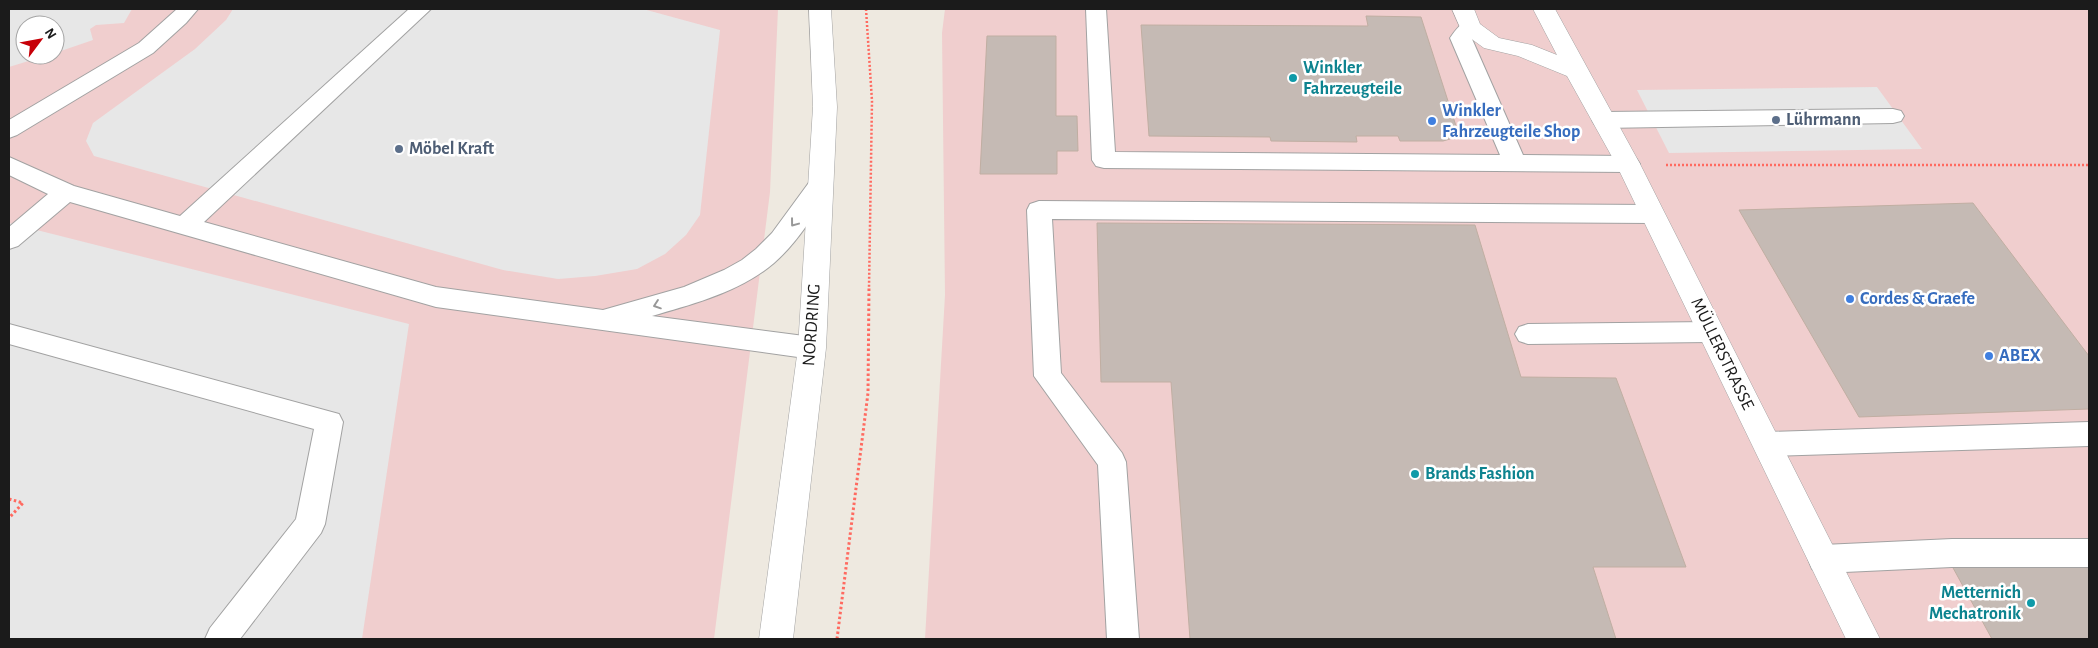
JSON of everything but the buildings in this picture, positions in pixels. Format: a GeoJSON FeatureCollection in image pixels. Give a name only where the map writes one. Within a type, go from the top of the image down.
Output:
{"type":"FeatureCollection","features":[{"type":"Feature","properties":{"kind":"street","name":"NORDRING"},"geometry":{"type":"LineString","coordinates":[[776,639],[812,348],[825,107],[820,9]]}},
{"type":"Feature","properties":{"kind":"street","name":"MÜLLERSTRASSE"},"geometry":{"type":"LineString","coordinates":[[1544,9],[1628,164],[1863,639]]}},
{"type":"Feature","properties":{"kind":"street"},"geometry":{"type":"LineString","coordinates":[[1466,18],[1492,43],[1524,50],[1576,71]]}},
{"type":"Feature","properties":{"kind":"lane"},"geometry":{"type":"LineString","coordinates":[[9,130],[146,48],[180,19],[188,9]]}},
{"type":"Feature","properties":{"kind":"lane"},"geometry":{"type":"LineString","coordinates":[[184,226],[420,9]]}},
{"type":"Feature","properties":{"kind":"lane"},"geometry":{"type":"LineString","coordinates":[[1096,9],[1104,160],[1628,164]]}},
{"type":"Feature","properties":{"kind":"lane"},"geometry":{"type":"LineString","coordinates":[[1466,18],[1461,38],[1515,164]]}},
{"type":"Feature","properties":{"kind":"lane"},"geometry":{"type":"LineString","coordinates":[[1603,120],[1894,116]]}},
{"type":"Feature","properties":{"kind":"lane"},"geometry":{"type":"LineString","coordinates":[[9,165],[66,192],[436,297],[812,348]]}},
{"type":"Feature","properties":{"kind":"lane"},"geometry":{"type":"LineString","coordinates":[[595,320],[648,308],[698,291],[736,275],[764,257],[792,226],[822,183]]}},
{"type":"Feature","properties":{"kind":"lane"},"geometry":{"type":"LineString","coordinates":[[9,240],[66,192]]}},
{"type":"Feature","properties":{"kind":"lane"},"geometry":{"type":"LineString","coordinates":[[1123,639],[1112,462],[1048,376],[1039,210],[1652,214]]}},
{"type":"Feature","properties":{"kind":"lane"},"geometry":{"type":"LineString","coordinates":[[1528,334],[1710,332]]}},
{"type":"Feature","properties":{"kind":"lane"},"geometry":{"type":"LineString","coordinates":[[9,334],[329,422],[310,524],[221,639]]}},
{"type":"Feature","properties":{"kind":"lane"},"geometry":{"type":"LineString","coordinates":[[1767,444],[2089,434]]}},
{"type":"Feature","properties":{"kind":"lane"},"geometry":{"type":"LineString","coordinates":[[1823,559],[1952,553],[2089,553]]}},
{"type":"Feature","properties":{"kind":"path"},"geometry":{"type":"LineString","coordinates":[[837,639],[868,393],[872,101],[866,9]]}},
{"type":"Feature","properties":{"kind":"path"},"geometry":{"type":"LineString","coordinates":[[1628,164],[2089,165]]}},
{"type":"Feature","properties":{"kind":"path"},"geometry":{"type":"LineString","coordinates":[[9,499],[23,504],[9,518]]}},
{"type":"Feature","properties":{"kind":"shaded area"},"geometry":{"type":"Polygon","coordinates":[[[9,9],[778,9],[770,192],[714,639],[9,639],[9,9]]]}},
{"type":"Feature","properties":{"kind":"shaded area"},"geometry":{"type":"Polygon","coordinates":[[[9,9],[132,9],[124,23],[96,25],[90,29],[93,40],[65,50],[65,15],[15,15],[16,65],[9,67],[9,9]]]}},
{"type":"Feature","properties":{"kind":"shaded area","name":"Möbel Kraft"},"geometry":{"type":"Polygon","coordinates":[[[233,9],[643,9],[720,30],[700,215],[686,235],[665,254],[637,269],[595,276],[558,279],[503,270],[94,156],[86,141],[93,123],[195,49],[226,20],[233,9]]]}},
{"type":"Feature","properties":{"kind":"shaded area"},"geometry":{"type":"Polygon","coordinates":[[[945,9],[2089,9],[2089,639],[925,639],[945,295],[942,33],[945,9]]]}},
{"type":"Feature","properties":{"kind":"shaded area","name":"Lührmann"},"geometry":{"type":"Polygon","coordinates":[[[1877,87],[1922,149],[1669,153],[1637,90],[1877,87]]]}},
{"type":"Feature","properties":{"kind":"shaded area"},"geometry":{"type":"Polygon","coordinates":[[[9,223],[409,324],[362,639],[9,639],[9,223]]]}},
{"type":"Feature","properties":{"kind":"place","name":"Winkler Fahrzeugteile"},"geometry":{"type":"Point","coordinates":[1293,78]}},
{"type":"Feature","properties":{"kind":"place","name":"Lührmann"},"geometry":{"type":"Point","coordinates":[1776,120]}},
{"type":"Feature","properties":{"kind":"place","name":"Winkler Fahrzeugteile Shop"},"geometry":{"type":"Point","coordinates":[1432,121]}},
{"type":"Feature","properties":{"kind":"place","name":"Möbel Kraft"},"geometry":{"type":"Point","coordinates":[399,149]}},
{"type":"Feature","properties":{"kind":"place","name":"Cordes & Graefe"},"geometry":{"type":"Point","coordinates":[1850,299]}},
{"type":"Feature","properties":{"kind":"place","name":"ABEX"},"geometry":{"type":"Point","coordinates":[1989,356]}},
{"type":"Feature","properties":{"kind":"place","name":"Brands Fashion"},"geometry":{"type":"Point","coordinates":[1415,474]}},
{"type":"Feature","properties":{"kind":"place","name":"Metternich Mechatronik"},"geometry":{"type":"Point","coordinates":[2031,603]}}]}
